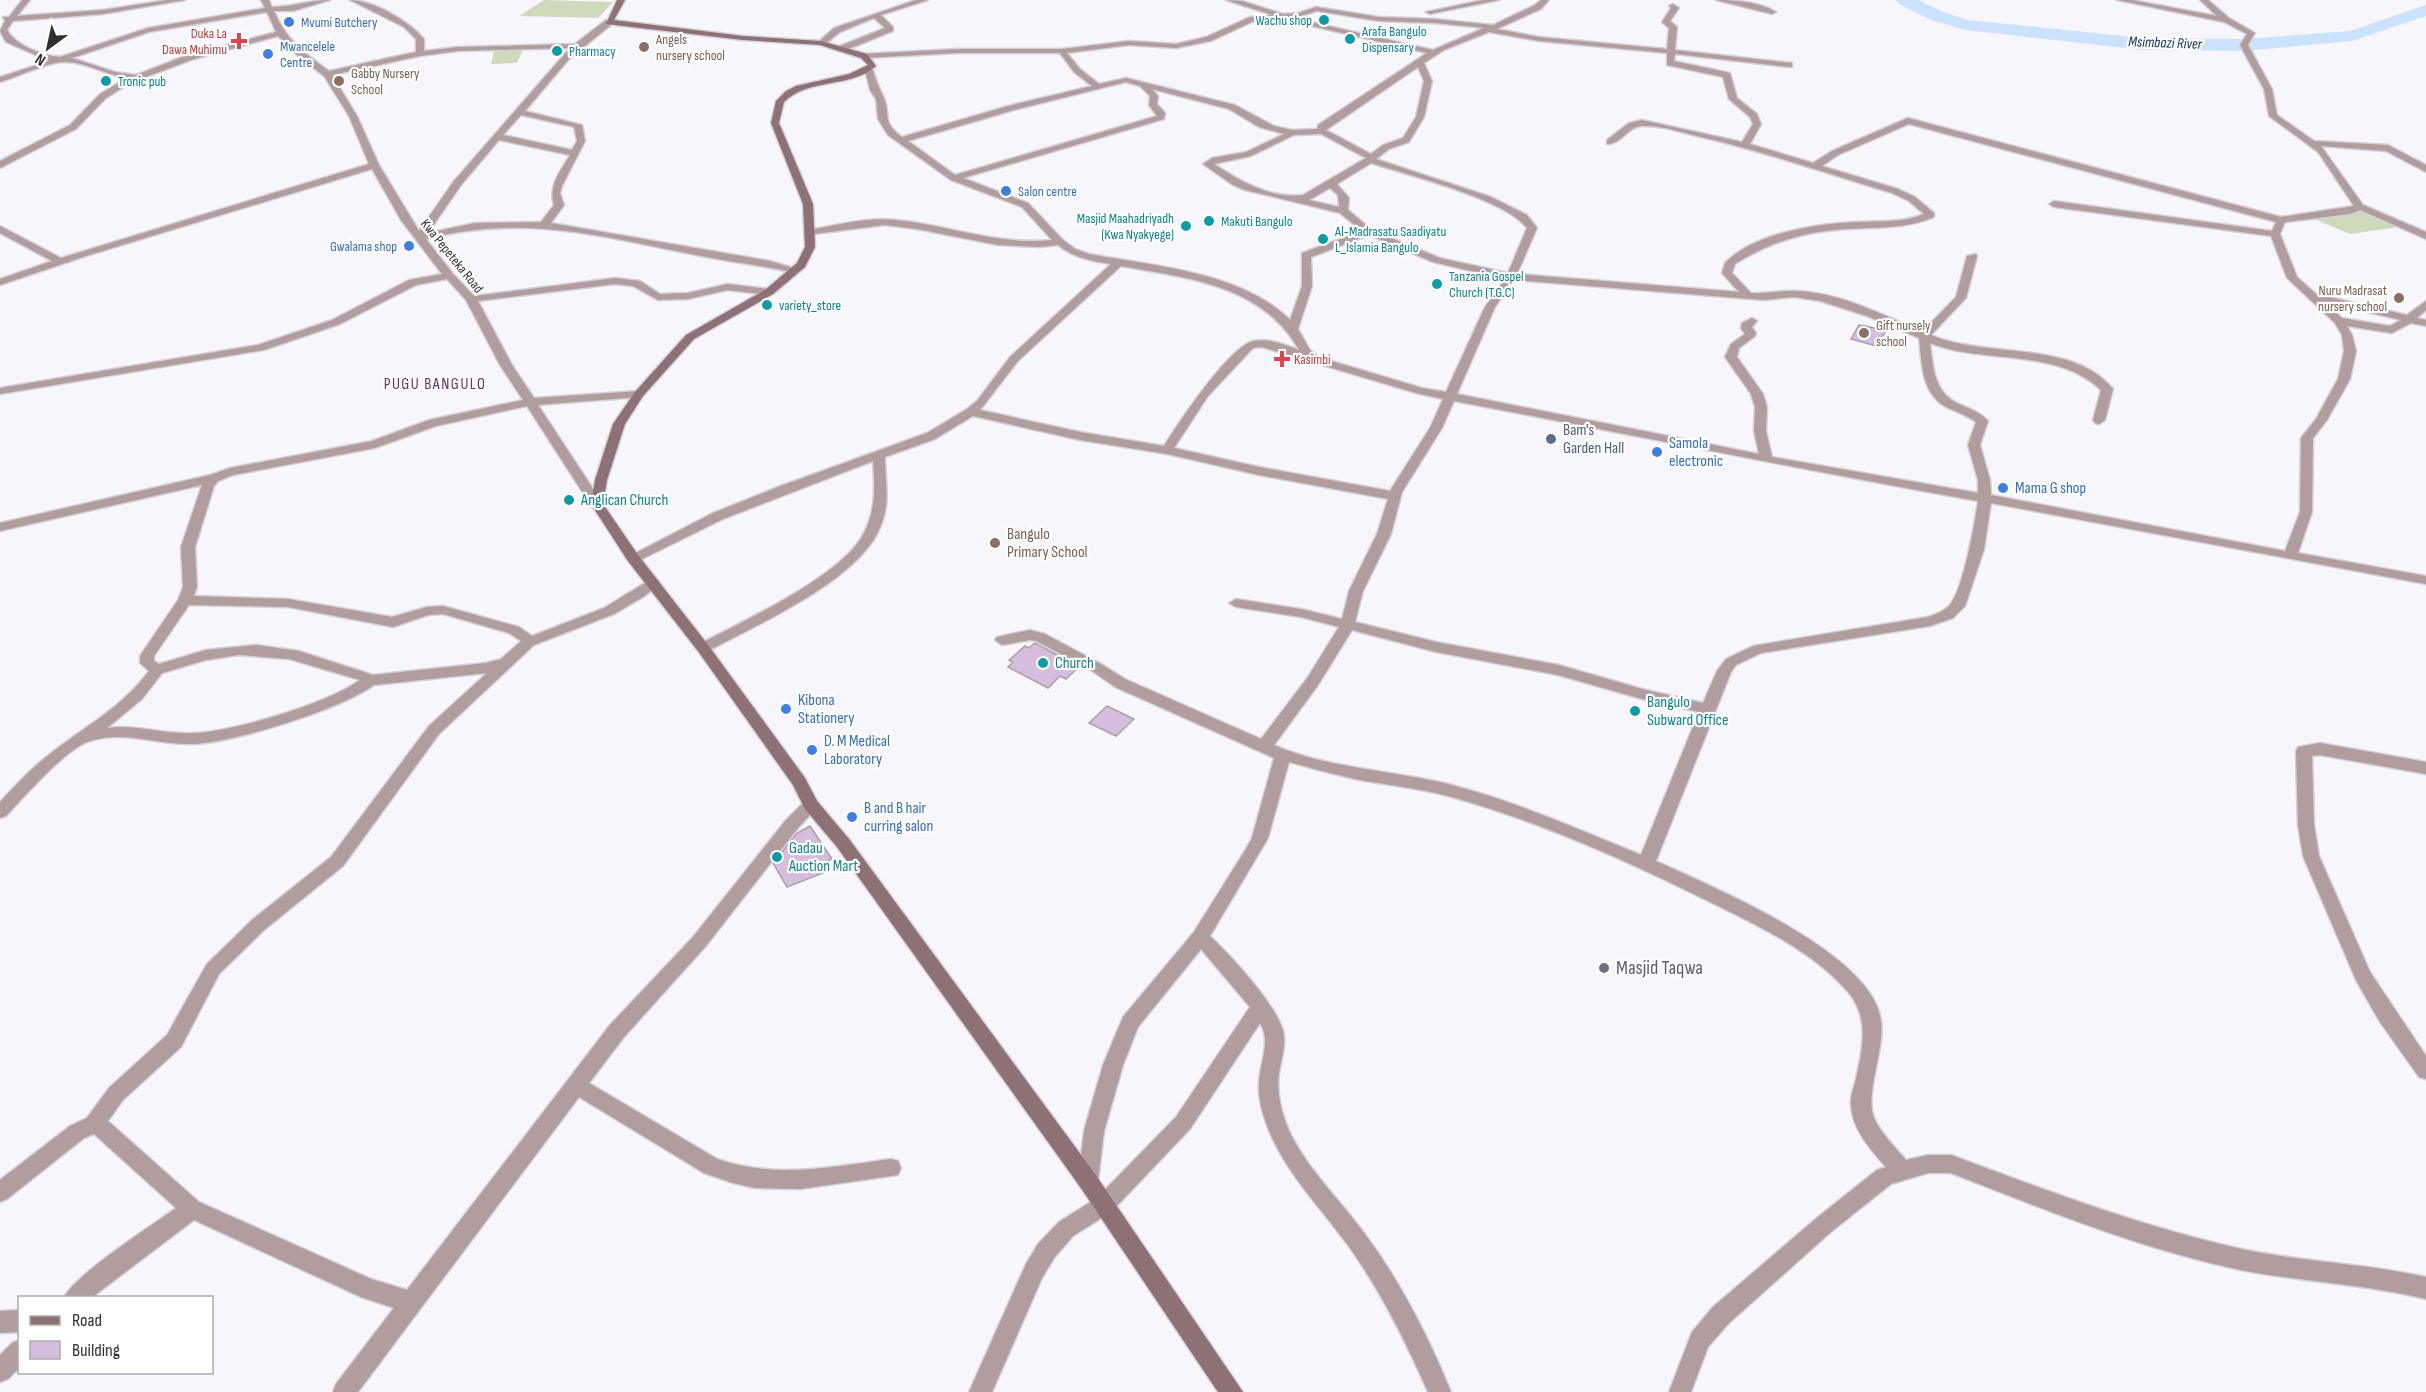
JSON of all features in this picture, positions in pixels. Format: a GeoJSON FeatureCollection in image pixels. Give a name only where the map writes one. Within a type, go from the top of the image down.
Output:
{"type":"FeatureCollection","features":[{"type":"Feature","properties":{"kind":"street"},"geometry":{"type":"LineString","coordinates":[[26,0],[3,30],[9,40],[46,58],[76,61],[114,74],[135,77]]}},
{"type":"Feature","properties":{"kind":"street"},"geometry":{"type":"LineString","coordinates":[[0,20],[103,12],[181,0]]}},
{"type":"Feature","properties":{"kind":"street"},"geometry":{"type":"LineString","coordinates":[[0,165],[62,135],[115,86],[188,58],[280,33],[265,0]]}},
{"type":"Feature","properties":{"kind":"street"},"geometry":{"type":"LineString","coordinates":[[0,80],[57,59],[161,27],[270,9],[293,9],[326,0]]}},
{"type":"Feature","properties":{"kind":"street"},"geometry":{"type":"LineString","coordinates":[[354,0],[407,25],[420,39],[420,54]]}},
{"type":"Feature","properties":{"kind":"street"},"geometry":{"type":"LineString","coordinates":[[420,238],[431,216],[456,182],[520,112],[540,84],[577,46],[609,21],[621,0]]}},
{"type":"Feature","properties":{"kind":"street"},"geometry":{"type":"LineString","coordinates":[[821,44],[837,30],[924,0]]}},
{"type":"Feature","properties":{"kind":"street"},"geometry":{"type":"LineString","coordinates":[[1230,0],[1264,8],[1279,16],[1434,53]]}},
{"type":"Feature","properties":{"kind":"street"},"geometry":{"type":"LineString","coordinates":[[1430,12],[1495,0]]}},
{"type":"Feature","properties":{"kind":"street"},"geometry":{"type":"LineString","coordinates":[[1322,131],[1326,123],[1364,101],[1419,61],[1532,10],[1545,0]]}},
{"type":"Feature","properties":{"kind":"street"},"geometry":{"type":"LineString","coordinates":[[1720,0],[1772,12]]}},
{"type":"Feature","properties":{"kind":"street"},"geometry":{"type":"LineString","coordinates":[[2121,0],[2226,20]]}},
{"type":"Feature","properties":{"kind":"street"},"geometry":{"type":"LineString","coordinates":[[2204,0],[2226,20],[2251,33],[2244,45],[2268,89],[2273,116],[2315,143],[2360,207],[2426,236]]}},
{"type":"Feature","properties":{"kind":"street"},"geometry":{"type":"LineString","coordinates":[[1336,10],[1348,4]]}},
{"type":"Feature","properties":{"kind":"street"},"geometry":{"type":"LineString","coordinates":[[1673,6],[1675,8],[1673,14],[1666,22],[1673,27],[1672,64],[1728,77],[1732,99],[1754,116],[1757,124],[1745,145]]}},
{"type":"Feature","properties":{"kind":"street"},"geometry":{"type":"LineString","coordinates":[[1761,8],[1780,8]]}},
{"type":"Feature","properties":{"kind":"street"},"geometry":{"type":"LineString","coordinates":[[1232,1392],[1088,1181],[843,843],[811,805],[799,782],[703,648],[633,558],[597,504],[601,480],[619,424],[639,394],[690,338],[769,292],[801,265],[810,247],[808,204],[775,123],[780,101],[794,91],[866,63],[958,51],[1062,51],[1129,43],[1176,46],[1208,39],[1246,21],[1308,13],[1316,9],[1336,10],[1379,20],[1435,21],[1489,28],[1539,39],[1588,42],[1789,65]]}},
{"type":"Feature","properties":{"kind":"street"},"geometry":{"type":"LineString","coordinates":[[843,48],[890,29],[876,15]]}},
{"type":"Feature","properties":{"kind":"street"},"geometry":{"type":"LineString","coordinates":[[609,21],[843,48],[866,63],[874,90],[880,99],[882,119],[891,133],[954,178],[1025,205],[1071,251],[1087,257],[1201,277],[1240,291],[1283,319],[1293,330],[1306,352],[1314,359]]}},
{"type":"Feature","properties":{"kind":"street","name":"Kwa Pepeteka Road"},"geometry":{"type":"LineString","coordinates":[[280,33],[300,53],[327,74],[353,116],[374,165],[406,220],[449,276],[471,299],[506,365],[597,504]]}},
{"type":"Feature","properties":{"kind":"street"},"geometry":{"type":"LineString","coordinates":[[327,74],[420,54],[458,49],[577,46]]}},
{"type":"Feature","properties":{"kind":"street"},"geometry":{"type":"LineString","coordinates":[[1062,51],[1069,63],[1097,86]]}},
{"type":"Feature","properties":{"kind":"street"},"geometry":{"type":"LineString","coordinates":[[1296,199],[1305,198],[1330,184],[1372,159],[1386,147],[1406,141],[1420,117],[1428,81],[1419,61]]}},
{"type":"Feature","properties":{"kind":"street"},"geometry":{"type":"LineString","coordinates":[[901,140],[1126,80],[1232,107],[1262,125],[1292,133],[1322,131],[1372,159],[1477,195],[1524,217],[1532,228],[1511,277],[1490,307],[1459,375],[1452,397],[1436,428],[1394,496],[1384,534],[1356,591],[1348,623],[1313,681],[1264,747]]}},
{"type":"Feature","properties":{"kind":"street"},"geometry":{"type":"LineString","coordinates":[[954,178],[1161,117],[1161,113],[1153,105],[1154,96],[1143,85]]}},
{"type":"Feature","properties":{"kind":"street"},"geometry":{"type":"LineString","coordinates":[[520,112],[578,125],[581,141],[557,186],[555,193],[559,205],[545,224]]}},
{"type":"Feature","properties":{"kind":"street"},"geometry":{"type":"LineString","coordinates":[[1815,166],[1835,153],[1908,121],[2281,220],[2350,211],[2360,207]]}},
{"type":"Feature","properties":{"kind":"street"},"geometry":{"type":"LineString","coordinates":[[1610,142],[1628,126],[1642,123],[1668,127],[1745,145],[1902,194],[1912,199],[1931,215],[1906,222],[1813,229],[1759,244],[1730,262],[1727,273],[1748,296]]}},
{"type":"Feature","properties":{"kind":"street"},"geometry":{"type":"LineString","coordinates":[[1292,133],[1248,154],[1215,160],[1208,164],[1242,186],[1343,211],[1369,232],[1437,260],[1511,277],[1748,296],[1772,297],[1799,294],[1869,314],[1954,347],[2046,360],[2088,373],[2107,389],[2099,420]]}},
{"type":"Feature","properties":{"kind":"street"},"geometry":{"type":"LineString","coordinates":[[498,137],[575,153]]}},
{"type":"Feature","properties":{"kind":"street"},"geometry":{"type":"LineString","coordinates":[[2315,143],[2388,148],[2426,169]]}},
{"type":"Feature","properties":{"kind":"street"},"geometry":{"type":"LineString","coordinates":[[0,282],[60,261],[374,165]]}},
{"type":"Feature","properties":{"kind":"street"},"geometry":{"type":"LineString","coordinates":[[1330,184],[1343,194],[1346,203],[1343,211]]}},
{"type":"Feature","properties":{"kind":"street"},"geometry":{"type":"LineString","coordinates":[[2054,204],[2275,234]]}},
{"type":"Feature","properties":{"kind":"street"},"geometry":{"type":"LineString","coordinates":[[2281,220],[2275,234],[2292,278],[2339,321],[2347,335],[2350,351],[2344,379],[2321,420],[2307,438],[2306,512],[2290,556]]}},
{"type":"Feature","properties":{"kind":"street"},"geometry":{"type":"LineString","coordinates":[[809,233],[873,223],[895,223],[998,243],[1029,246],[1060,242]]}},
{"type":"Feature","properties":{"kind":"street"},"geometry":{"type":"LineString","coordinates":[[420,238],[482,225],[545,224],[613,234],[706,254],[771,263],[795,270]]}},
{"type":"Feature","properties":{"kind":"street"},"geometry":{"type":"LineString","coordinates":[[0,229],[60,261]]}},
{"type":"Feature","properties":{"kind":"street"},"geometry":{"type":"LineString","coordinates":[[1293,330],[1307,286],[1306,255],[1369,232]]}},
{"type":"Feature","properties":{"kind":"street"},"geometry":{"type":"LineString","coordinates":[[1924,336],[1961,298],[1972,256]]}},
{"type":"Feature","properties":{"kind":"street"},"geometry":{"type":"LineString","coordinates":[[633,558],[718,516],[931,436],[971,412],[989,394],[1014,359],[1119,263]]}},
{"type":"Feature","properties":{"kind":"street"},"geometry":{"type":"LineString","coordinates":[[0,391],[260,348],[336,322],[413,282],[449,276]]}},
{"type":"Feature","properties":{"kind":"street"},"geometry":{"type":"LineString","coordinates":[[471,299],[615,281],[636,283],[658,297],[688,296],[728,287],[769,292]]}},
{"type":"Feature","properties":{"kind":"street"},"geometry":{"type":"LineString","coordinates":[[2314,297],[2426,322]]}},
{"type":"Feature","properties":{"kind":"street"},"geometry":{"type":"LineString","coordinates":[[2339,321],[2392,330],[2426,304]]}},
{"type":"Feature","properties":{"kind":"street"},"geometry":{"type":"LineString","coordinates":[[1752,321],[1747,323],[1746,328],[1750,336],[1738,342],[1731,352],[1731,357],[1748,380],[1761,407],[1760,431],[1766,459]]}},
{"type":"Feature","properties":{"kind":"street"},"geometry":{"type":"LineString","coordinates":[[1646,864],[1707,709],[1724,670],[1731,662],[1758,649],[1930,621],[1948,615],[1958,606],[1977,549],[1984,500],[1984,480],[1974,451],[1982,421],[1948,404],[1932,389],[1924,336]]}},
{"type":"Feature","properties":{"kind":"street"},"geometry":{"type":"LineString","coordinates":[[1167,450],[1192,416],[1204,394],[1249,346],[1253,343],[1266,344],[1420,391],[1984,500],[2077,514],[2426,580]]}},
{"type":"Feature","properties":{"kind":"street"},"geometry":{"type":"LineString","coordinates":[[0,527],[214,478],[230,472],[375,444],[433,423],[529,402],[639,394]]}},
{"type":"Feature","properties":{"kind":"street"},"geometry":{"type":"LineString","coordinates":[[971,412],[1080,436],[1167,450],[1259,471],[1394,496]]}},
{"type":"Feature","properties":{"kind":"street"},"geometry":{"type":"LineString","coordinates":[[703,648],[799,594],[841,566],[862,547],[870,533],[881,495],[879,457]]}},
{"type":"Feature","properties":{"kind":"street"},"geometry":{"type":"LineString","coordinates":[[157,670],[147,663],[147,656],[185,600],[190,586],[188,547],[192,530],[208,485],[214,478]]}},
{"type":"Feature","properties":{"kind":"street"},"geometry":{"type":"LineString","coordinates":[[0,1192],[77,1132],[94,1124],[116,1094],[165,1051],[174,1041],[213,969],[276,910],[329,872],[434,730],[506,663],[523,650],[529,642],[578,626],[614,609],[653,585]]}},
{"type":"Feature","properties":{"kind":"street"},"geometry":{"type":"LineString","coordinates":[[185,600],[288,603],[393,622],[427,610],[443,609],[514,630],[524,635],[529,642]]}},
{"type":"Feature","properties":{"kind":"street"},"geometry":{"type":"LineString","coordinates":[[1236,603],[1348,623],[1436,647],[1559,670],[1642,694],[1707,709]]}},
{"type":"Feature","properties":{"kind":"street"},"geometry":{"type":"LineString","coordinates":[[1002,640],[1030,635],[1040,637],[1120,683],[1283,755],[1354,773],[1447,790],[1521,813],[1646,864],[1727,902],[1793,939],[1844,976],[1869,1009],[1873,1029],[1860,1103],[1861,1113],[1865,1126],[1902,1170]]}},
{"type":"Feature","properties":{"kind":"street"},"geometry":{"type":"LineString","coordinates":[[0,812],[36,773],[84,738],[144,688],[157,670],[205,654],[224,651],[272,651],[299,656],[365,676],[370,680],[486,668],[506,663]]}},
{"type":"Feature","properties":{"kind":"street"},"geometry":{"type":"LineString","coordinates":[[84,738],[112,732],[131,732],[161,737],[207,738],[269,722],[349,694],[366,686],[370,680]]}},
{"type":"Feature","properties":{"kind":"street"},"geometry":{"type":"LineString","coordinates":[[2426,768],[2320,749],[2304,751],[2306,825],[2312,856],[2362,975],[2387,1016],[2426,1071]]}},
{"type":"Feature","properties":{"kind":"street"},"geometry":{"type":"LineString","coordinates":[[1088,1181],[1094,1131],[1113,1065],[1130,1023],[1200,937],[1260,838],[1283,755]]}},
{"type":"Feature","properties":{"kind":"street"},"geometry":{"type":"LineString","coordinates":[[344,1392],[413,1303],[476,1216],[578,1086],[617,1031],[699,942],[792,824],[811,805]]}},
{"type":"Feature","properties":{"kind":"street"},"geometry":{"type":"LineString","coordinates":[[1200,937],[1216,952],[1269,1018],[1274,1032],[1268,1084],[1274,1118],[1295,1161],[1311,1185],[1357,1240],[1387,1288],[1418,1342],[1440,1392]]}},
{"type":"Feature","properties":{"kind":"street"},"geometry":{"type":"LineString","coordinates":[[980,1392],[1034,1270],[1046,1251],[1066,1229],[1104,1205],[1184,1123],[1260,1008]]}},
{"type":"Feature","properties":{"kind":"street"},"geometry":{"type":"LineString","coordinates":[[578,1086],[711,1167],[747,1179],[789,1182],[891,1168]]}},
{"type":"Feature","properties":{"kind":"street"},"geometry":{"type":"LineString","coordinates":[[94,1124],[102,1128],[192,1209],[369,1289],[413,1303]]}},
{"type":"Feature","properties":{"kind":"street"},"geometry":{"type":"LineString","coordinates":[[1680,1392],[1700,1340],[1721,1315],[1884,1177],[1928,1164],[1951,1164],[2143,1235],[2282,1268],[2395,1280],[2426,1288]]}},
{"type":"Feature","properties":{"kind":"street"},"geometry":{"type":"LineString","coordinates":[[77,1296],[92,1282],[192,1209]]}},
{"type":"Feature","properties":{"kind":"street"},"geometry":{"type":"LineString","coordinates":[[0,1322],[18,1321]]}},
{"type":"Feature","properties":{"kind":"street"},"geometry":{"type":"LineString","coordinates":[[0,1371],[18,1353]]}},
{"type":"Feature","properties":{"kind":"green space"},"geometry":{"type":"Polygon","coordinates":[[[544,0],[613,2],[598,18],[519,16],[544,0]]]}},
{"type":"Feature","properties":{"kind":"green space"},"geometry":{"type":"Polygon","coordinates":[[[523,50],[517,63],[491,64],[494,51],[523,50]]]}},
{"type":"Feature","properties":{"kind":"green space"},"geometry":{"type":"Polygon","coordinates":[[[2360,210],[2399,227],[2350,234],[2312,218],[2360,210]]]}},
{"type":"Feature","properties":{"kind":"building","name":"Gift nursely school"},"geometry":{"type":"Polygon","coordinates":[[[1859,325],[1886,331],[1876,346],[1851,339],[1859,325]]]}},
{"type":"Feature","properties":{"kind":"building","name":"Church"},"geometry":{"type":"Polygon","coordinates":[[[1035,643],[1079,667],[1066,679],[1060,676],[1048,688],[1008,667],[1013,662],[1009,660],[1025,646],[1029,648],[1035,643]]]}},
{"type":"Feature","properties":{"kind":"building","name":"Church"},"geometry":{"type":"Polygon","coordinates":[[[1107,706],[1134,719],[1116,736],[1089,723],[1107,706]]]}},
{"type":"Feature","properties":{"kind":"building"},"geometry":{"type":"Polygon","coordinates":[[[810,826],[832,859],[823,863],[828,871],[787,887],[773,863],[797,833],[810,826]]]}},
{"type":"Feature","properties":{"kind":"waterway","name":"Msimbazi River"},"geometry":{"type":"LineString","coordinates":[[1905,0],[1937,16],[1966,25],[2143,44],[2244,45],[2352,36],[2426,10]]}},
{"type":"Feature","properties":{"kind":"place","name":"Wachu shop"},"geometry":{"type":"Point","coordinates":[1324,20]}},
{"type":"Feature","properties":{"kind":"place","name":"Mvumi Butchery"},"geometry":{"type":"Point","coordinates":[289,22]}},
{"type":"Feature","properties":{"kind":"place","name":"Arafa Bangulo Dispensary"},"geometry":{"type":"Point","coordinates":[1350,39]}},
{"type":"Feature","properties":{"kind":"place","name":"Duka La Dawa Muhimu"},"geometry":{"type":"Point","coordinates":[239,41]}},
{"type":"Feature","properties":{"kind":"place","name":"Angels nursery school"},"geometry":{"type":"Point","coordinates":[644,47]}},
{"type":"Feature","properties":{"kind":"place","name":"Pharmacy"},"geometry":{"type":"Point","coordinates":[557,51]}},
{"type":"Feature","properties":{"kind":"place","name":"Mwancelele Centre"},"geometry":{"type":"Point","coordinates":[268,54]}},
{"type":"Feature","properties":{"kind":"place","name":"Tronic pub"},"geometry":{"type":"Point","coordinates":[106,81]}},
{"type":"Feature","properties":{"kind":"place","name":"Gabby Nursery School"},"geometry":{"type":"Point","coordinates":[339,81]}},
{"type":"Feature","properties":{"kind":"place","name":"Salon centre"},"geometry":{"type":"Point","coordinates":[1006,191]}},
{"type":"Feature","properties":{"kind":"place","name":"Makuti Bangulo"},"geometry":{"type":"Point","coordinates":[1209,221]}},
{"type":"Feature","properties":{"kind":"place","name":"Masjid Maahadriyadh (Kwa Nyakyege)"},"geometry":{"type":"Point","coordinates":[1186,226]}},
{"type":"Feature","properties":{"kind":"place","name":"Al-Madrasatu Saadiyatu L_Islamia Bangulo"},"geometry":{"type":"Point","coordinates":[1323,239]}},
{"type":"Feature","properties":{"kind":"place","name":"Gwalama shop"},"geometry":{"type":"Point","coordinates":[409,246]}},
{"type":"Feature","properties":{"kind":"place","name":"Tanzania Gospel Church (T.G.C)"},"geometry":{"type":"Point","coordinates":[1437,284]}},
{"type":"Feature","properties":{"kind":"place","name":"Nuru Madrasat nursery school"},"geometry":{"type":"Point","coordinates":[2399,298]}},
{"type":"Feature","properties":{"kind":"place","name":"variety_store"},"geometry":{"type":"Point","coordinates":[767,305]}},
{"type":"Feature","properties":{"kind":"place","name":"Gift nursely school"},"geometry":{"type":"Point","coordinates":[1864,333]}},
{"type":"Feature","properties":{"kind":"place","name":"Kasimbi"},"geometry":{"type":"Point","coordinates":[1282,359]}},
{"type":"Feature","properties":{"kind":"place","name":"Bam's Garden Hall"},"geometry":{"type":"Point","coordinates":[1551,439]}},
{"type":"Feature","properties":{"kind":"place","name":"Samola electronic"},"geometry":{"type":"Point","coordinates":[1657,452]}},
{"type":"Feature","properties":{"kind":"place","name":"Mama G shop"},"geometry":{"type":"Point","coordinates":[2003,488]}},
{"type":"Feature","properties":{"kind":"place","name":"Anglican Church"},"geometry":{"type":"Point","coordinates":[569,500]}},
{"type":"Feature","properties":{"kind":"place","name":"Bangulo Primary School"},"geometry":{"type":"Point","coordinates":[995,543]}},
{"type":"Feature","properties":{"kind":"place","name":"Church"},"geometry":{"type":"Point","coordinates":[1043,663]}},
{"type":"Feature","properties":{"kind":"place","name":"Kibona Stationery"},"geometry":{"type":"Point","coordinates":[786,709]}},
{"type":"Feature","properties":{"kind":"place","name":"Bangulo Subward Office"},"geometry":{"type":"Point","coordinates":[1635,711]}},
{"type":"Feature","properties":{"kind":"place","name":"D. M Medical Laboratory"},"geometry":{"type":"Point","coordinates":[812,750]}},
{"type":"Feature","properties":{"kind":"place","name":"B and B hair curring salon"},"geometry":{"type":"Point","coordinates":[852,817]}},
{"type":"Feature","properties":{"kind":"place","name":"Gadau Auction Mart"},"geometry":{"type":"Point","coordinates":[777,857]}},
{"type":"Feature","properties":{"kind":"place","name":"Masjid Taqwa"},"geometry":{"type":"Point","coordinates":[1604,968]}},
{"type":"Feature","properties":{"kind":"district","name":"PUGU BANGULO"},"geometry":{"type":"Point","coordinates":[435,384]}}]}
